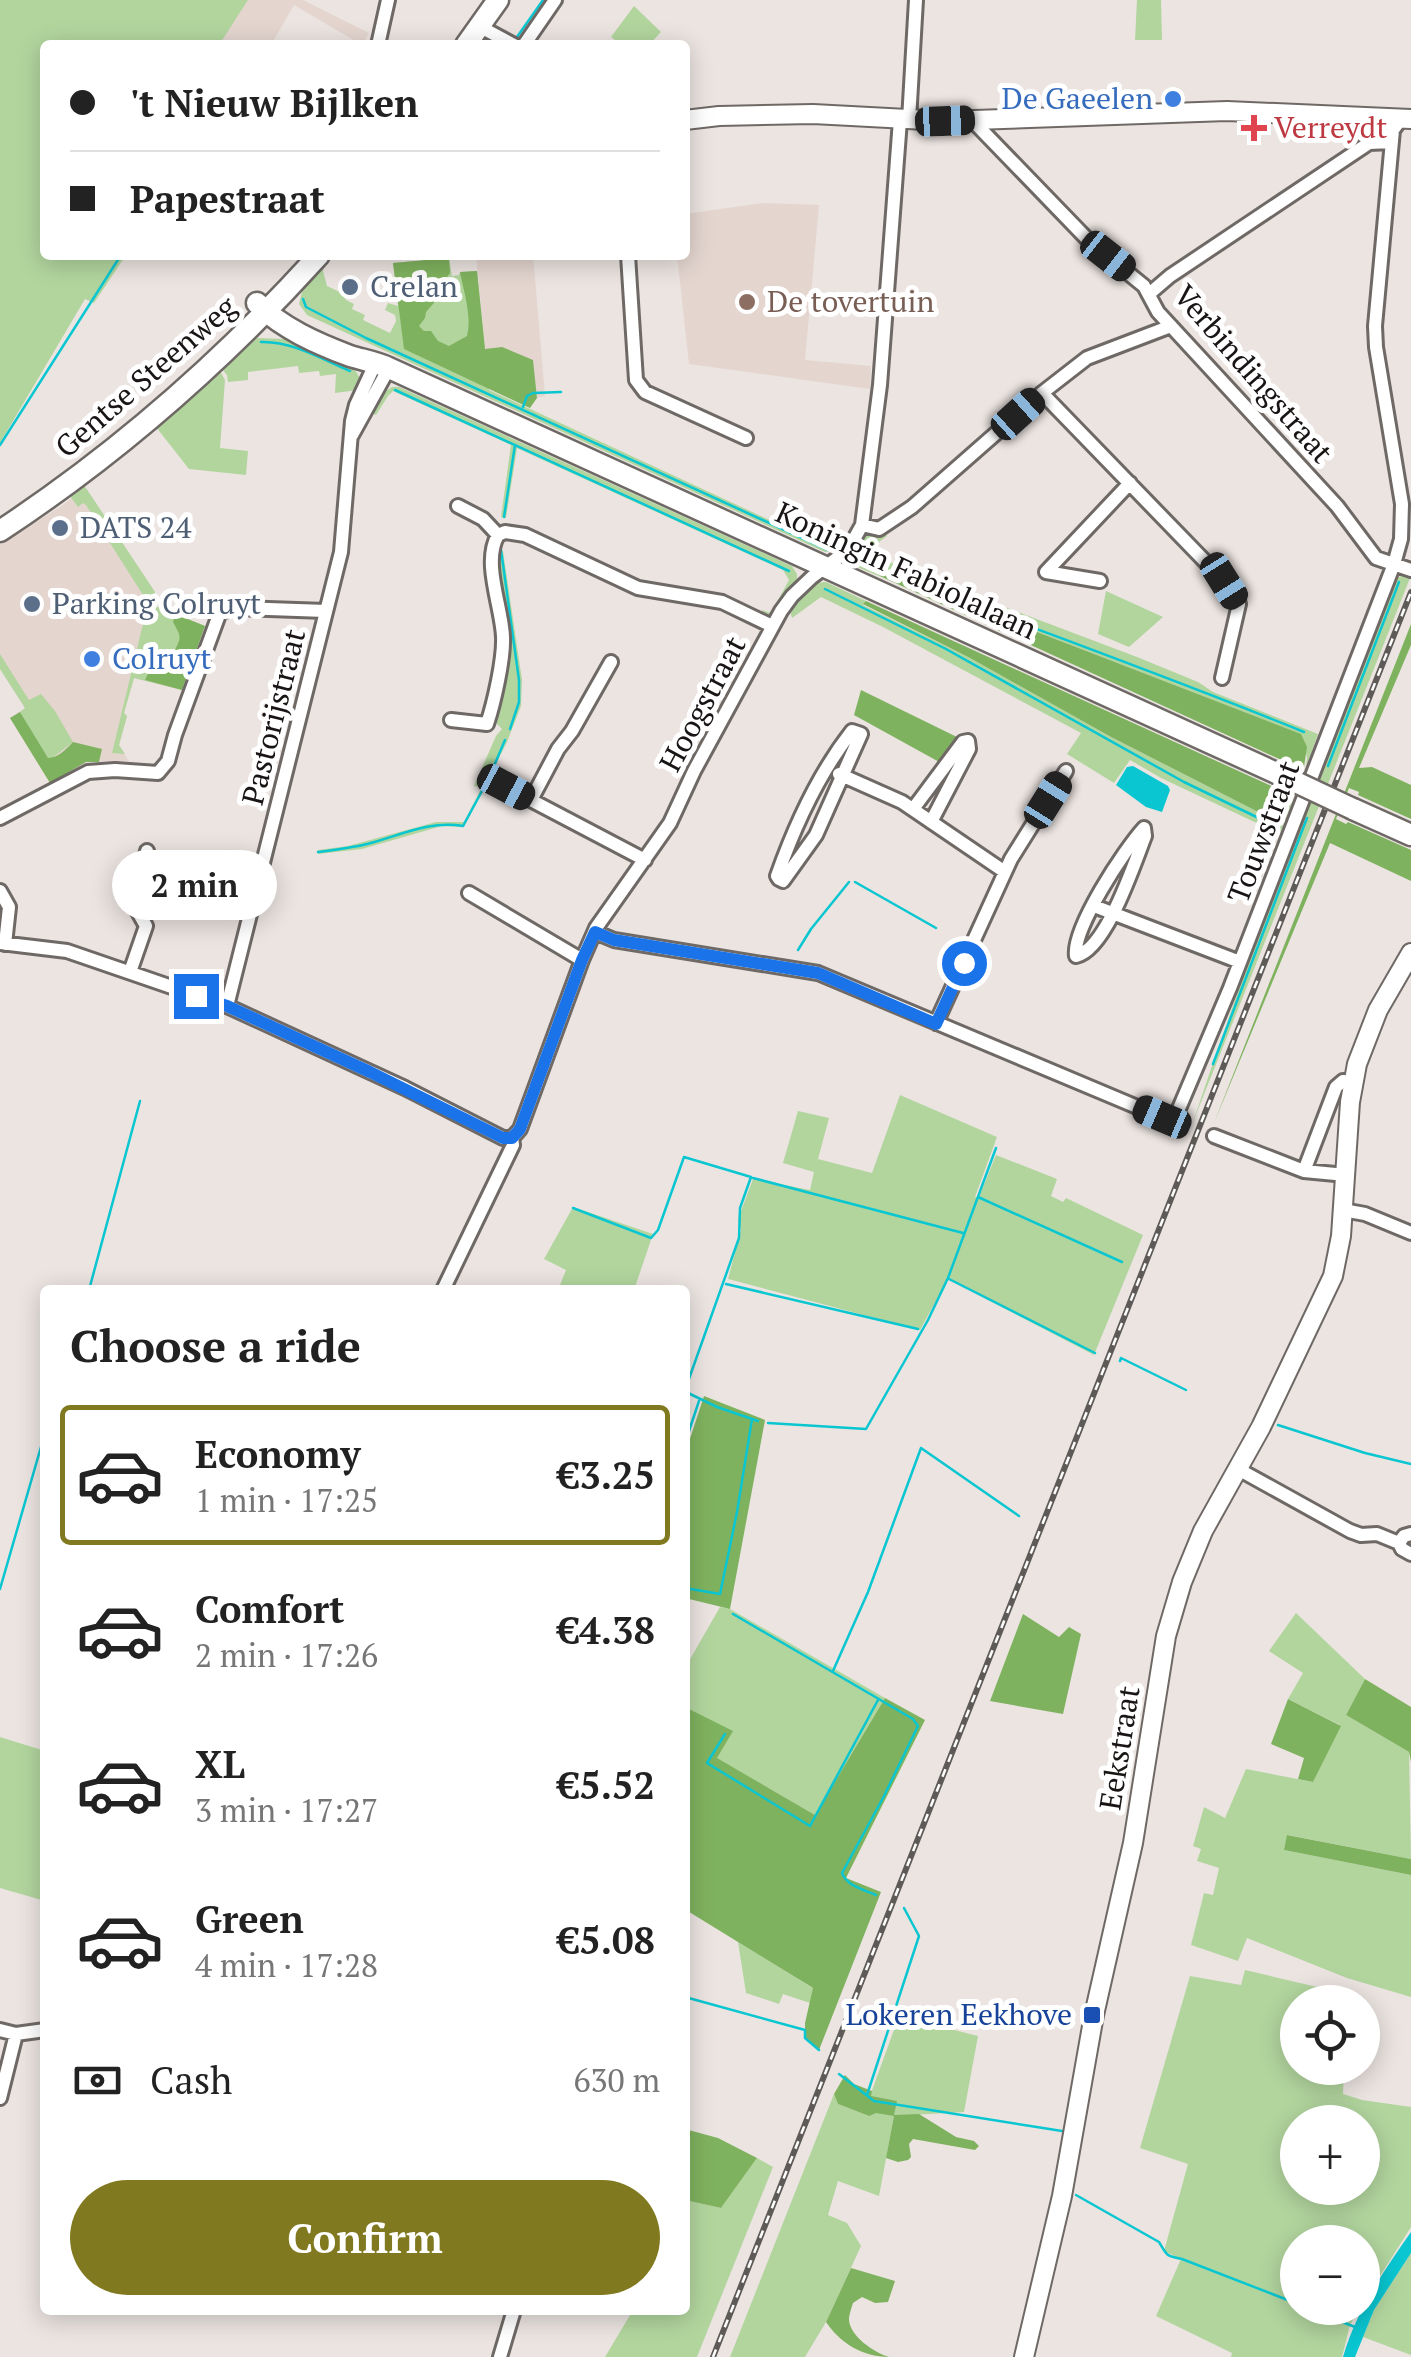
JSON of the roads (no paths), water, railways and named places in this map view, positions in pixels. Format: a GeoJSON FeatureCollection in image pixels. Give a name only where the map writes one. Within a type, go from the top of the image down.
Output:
{"type":"FeatureCollection","features":[{"type":"Feature","properties":{"kind":"main road"},"geometry":{"type":"LineString","coordinates":[[476,40],[498,0]]}},
{"type":"Feature","properties":{"kind":"main road"},"geometry":{"type":"LineString","coordinates":[[476,40],[509,0]]}},
{"type":"Feature","properties":{"kind":"main road","name":"Gentse Steenweg"},"geometry":{"type":"LineString","coordinates":[[0,531],[87,470],[180,392],[266,302],[299,260]]}},
{"type":"Feature","properties":{"kind":"main road","name":"Gentse Steenweg"},"geometry":{"type":"LineString","coordinates":[[0,517],[42,490],[122,427],[313,260]]}},
{"type":"Feature","properties":{"kind":"main road","name":"Koningin Fabiolalaan"},"geometry":{"type":"LineString","coordinates":[[266,302],[383,365],[1411,835]]}},
{"type":"Feature","properties":{"kind":"street"},"geometry":{"type":"LineString","coordinates":[[379,40],[388,0]]}},
{"type":"Feature","properties":{"kind":"street"},"geometry":{"type":"LineString","coordinates":[[527,40],[554,0]]}},
{"type":"Feature","properties":{"kind":"street"},"geometry":{"type":"LineString","coordinates":[[916,0],[880,384],[862,525],[879,529],[902,515],[1087,358],[1171,326]]}},
{"type":"Feature","properties":{"kind":"street"},"geometry":{"type":"LineString","coordinates":[[690,119],[812,114],[972,120],[1227,112],[1406,118]]}},
{"type":"Feature","properties":{"kind":"street","name":"Touwstraat"},"geometry":{"type":"LineString","coordinates":[[936,1024],[1162,1117],[1178,1111],[1187,1094],[1401,539],[1402,504],[1375,326],[1392,142],[1394,130],[1406,118]]}},
{"type":"Feature","properties":{"kind":"street","name":"Verbindingstraat"},"geometry":{"type":"LineString","coordinates":[[972,120],[1080,232],[1136,278],[1158,312],[1337,506],[1376,558],[1411,570]]}},
{"type":"Feature","properties":{"kind":"street"},"geometry":{"type":"LineString","coordinates":[[1149,294],[1170,276],[1369,144],[1392,142]]}},
{"type":"Feature","properties":{"kind":"street"},"geometry":{"type":"LineString","coordinates":[[628,260],[636,380],[645,392],[746,438]]}},
{"type":"Feature","properties":{"kind":"street","name":"Pastorijstraat"},"geometry":{"type":"LineString","coordinates":[[227,1006],[341,552],[350,438],[383,365]]}},
{"type":"Feature","properties":{"kind":"street"},"geometry":{"type":"LineString","coordinates":[[1042,393],[1224,581],[1239,604],[1222,678]]}},
{"type":"Feature","properties":{"kind":"street"},"geometry":{"type":"LineString","coordinates":[[1100,581],[1046,572],[1130,484]]}},
{"type":"Feature","properties":{"kind":"street"},"geometry":{"type":"LineString","coordinates":[[458,506],[483,519],[498,535]]}},
{"type":"Feature","properties":{"kind":"street","name":"Hoogstraat"},"geometry":{"type":"LineString","coordinates":[[444,1285],[513,1146],[512,1138],[520,1129],[595,932],[670,823],[772,626],[792,596],[848,550],[862,525]]}},
{"type":"Feature","properties":{"kind":"street"},"geometry":{"type":"LineString","coordinates":[[451,720],[486,724],[492,708],[503,640],[492,551],[498,535],[505,532],[525,535],[638,588],[722,602],[772,626]]}},
{"type":"Feature","properties":{"kind":"street"},"geometry":{"type":"LineString","coordinates":[[792,596],[803,570],[800,555]]}},
{"type":"Feature","properties":{"kind":"street"},"geometry":{"type":"LineString","coordinates":[[0,818],[88,772],[158,773],[168,762],[180,718],[220,612],[236,608],[326,611]]}},
{"type":"Feature","properties":{"kind":"street"},"geometry":{"type":"LineString","coordinates":[[531,800],[611,662]]}},
{"type":"Feature","properties":{"kind":"street"},"geometry":{"type":"LineString","coordinates":[[852,731],[857,731],[861,734],[843,776],[816,835],[782,881],[778,880],[796,824],[827,768],[852,731]]}},
{"type":"Feature","properties":{"kind":"street"},"geometry":{"type":"LineString","coordinates":[[913,810],[963,742],[968,741],[969,749],[931,822]]}},
{"type":"Feature","properties":{"kind":"street"},"geometry":{"type":"LineString","coordinates":[[827,768],[902,802],[1005,872]]}},
{"type":"Feature","properties":{"kind":"street"},"geometry":{"type":"LineString","coordinates":[[595,932],[614,940],[818,973],[936,1024],[1005,872],[1066,771]]}},
{"type":"Feature","properties":{"kind":"street"},"geometry":{"type":"LineString","coordinates":[[506,787],[645,860]]}},
{"type":"Feature","properties":{"kind":"street"},"geometry":{"type":"LineString","coordinates":[[796,824],[816,835]]}},
{"type":"Feature","properties":{"kind":"street"},"geometry":{"type":"LineString","coordinates":[[1144,828],[1145,836],[1113,914],[1086,953],[1076,956],[1076,942],[1094,906],[1124,853],[1144,828]]}},
{"type":"Feature","properties":{"kind":"street"},"geometry":{"type":"LineString","coordinates":[[130,972],[146,926],[132,903],[146,851]]}},
{"type":"Feature","properties":{"kind":"street"},"geometry":{"type":"LineString","coordinates":[[0,891],[9,907],[3,943],[67,951],[227,1006],[503,1138],[512,1138]]}},
{"type":"Feature","properties":{"kind":"street"},"geometry":{"type":"LineString","coordinates":[[469,894],[582,960]]}},
{"type":"Feature","properties":{"kind":"street"},"geometry":{"type":"LineString","coordinates":[[1094,906],[1240,962]]}},
{"type":"Feature","properties":{"kind":"street","name":"Eekstraat"},"geometry":{"type":"LineString","coordinates":[[1024,2357],[1062,2196],[1094,2016],[1133,1842],[1172,1611],[1192,1557],[1262,1427],[1333,1276],[1341,1236],[1353,1082],[1370,1027],[1411,954]]}},
{"type":"Feature","properties":{"kind":"street","name":"Eekstraat"},"geometry":{"type":"LineString","coordinates":[[1304,1171],[1336,1088],[1344,1081],[1353,1082]]}},
{"type":"Feature","properties":{"kind":"street"},"geometry":{"type":"LineString","coordinates":[[1214,1136],[1304,1171],[1346,1175]]}},
{"type":"Feature","properties":{"kind":"street"},"geometry":{"type":"LineString","coordinates":[[1343,1210],[1411,1233]]}},
{"type":"Feature","properties":{"kind":"street"},"geometry":{"type":"LineString","coordinates":[[1238,1470],[1350,1532],[1377,1534],[1399,1543],[1411,1554]]}},
{"type":"Feature","properties":{"kind":"street"},"geometry":{"type":"LineString","coordinates":[[1399,1543],[1411,1534]]}},
{"type":"Feature","properties":{"kind":"street"},"geometry":{"type":"LineString","coordinates":[[0,2030],[16,2034],[40,2031]]}},
{"type":"Feature","properties":{"kind":"street"},"geometry":{"type":"LineString","coordinates":[[0,2098],[16,2034]]}},
{"type":"Feature","properties":{"kind":"street"},"geometry":{"type":"LineString","coordinates":[[500,2357],[513,2315]]}},
{"type":"Feature","properties":{"kind":"water"},"geometry":{"type":"Polygon","coordinates":[[[1133,766],[1168,786],[1162,812],[1146,807],[1116,785],[1127,767],[1133,766]]]}},
{"type":"Feature","properties":{"kind":"water"},"geometry":{"type":"Polygon","coordinates":[[[1411,2232],[1411,2253],[1380,2301],[1381,2276],[1411,2232]]]}},
{"type":"Feature","properties":{"kind":"water"},"geometry":{"type":"Polygon","coordinates":[[[1355,2325],[1368,2325],[1355,2357],[1343,2357],[1355,2325]]]}},
{"type":"Feature","properties":{"kind":"waterway"},"geometry":{"type":"LineString","coordinates":[[517,37],[543,0]]}},
{"type":"Feature","properties":{"kind":"waterway"},"geometry":{"type":"LineString","coordinates":[[0,445],[118,260]]}},
{"type":"Feature","properties":{"kind":"waterway"},"geometry":{"type":"LineString","coordinates":[[303,299],[306,307],[366,338],[828,550]]}},
{"type":"Feature","properties":{"kind":"waterway"},"geometry":{"type":"LineString","coordinates":[[261,342],[295,348],[350,371]]}},
{"type":"Feature","properties":{"kind":"waterway"},"geometry":{"type":"LineString","coordinates":[[395,390],[789,571]]}},
{"type":"Feature","properties":{"kind":"waterway"},"geometry":{"type":"LineString","coordinates":[[523,407],[527,396],[533,393],[561,392]]}},
{"type":"Feature","properties":{"kind":"waterway"},"geometry":{"type":"LineString","coordinates":[[504,517],[515,445]]}},
{"type":"Feature","properties":{"kind":"waterway"},"geometry":{"type":"LineString","coordinates":[[501,550],[519,680],[519,702],[510,729]]}},
{"type":"Feature","properties":{"kind":"waterway"},"geometry":{"type":"LineString","coordinates":[[862,563],[1304,732]]}},
{"type":"Feature","properties":{"kind":"waterway"},"geometry":{"type":"LineString","coordinates":[[1328,766],[1399,582]]}},
{"type":"Feature","properties":{"kind":"waterway"},"geometry":{"type":"LineString","coordinates":[[825,589],[946,649],[1184,782],[1271,824]]}},
{"type":"Feature","properties":{"kind":"waterway"},"geometry":{"type":"LineString","coordinates":[[318,852],[426,827],[463,826],[505,740]]}},
{"type":"Feature","properties":{"kind":"waterway"},"geometry":{"type":"LineString","coordinates":[[1213,1064],[1307,818]]}},
{"type":"Feature","properties":{"kind":"waterway"},"geometry":{"type":"LineString","coordinates":[[798,950],[849,882]]}},
{"type":"Feature","properties":{"kind":"waterway"},"geometry":{"type":"LineString","coordinates":[[855,882],[936,928]]}},
{"type":"Feature","properties":{"kind":"waterway"},"geometry":{"type":"LineString","coordinates":[[90,1285],[140,1101]]}},
{"type":"Feature","properties":{"kind":"waterway"},"geometry":{"type":"LineString","coordinates":[[768,1423],[866,1429],[948,1278],[996,1148]]}},
{"type":"Feature","properties":{"kind":"waterway"},"geometry":{"type":"LineString","coordinates":[[573,1208],[651,1238],[658,1230],[684,1157],[751,1177],[740,1208],[739,1238],[690,1376]]}},
{"type":"Feature","properties":{"kind":"waterway"},"geometry":{"type":"LineString","coordinates":[[753,1178],[963,1233]]}},
{"type":"Feature","properties":{"kind":"waterway"},"geometry":{"type":"LineString","coordinates":[[978,1197],[1122,1262]]}},
{"type":"Feature","properties":{"kind":"waterway"},"geometry":{"type":"LineString","coordinates":[[949,1279],[1095,1353]]}},
{"type":"Feature","properties":{"kind":"waterway"},"geometry":{"type":"LineString","coordinates":[[726,1284],[918,1329]]}},
{"type":"Feature","properties":{"kind":"waterway"},"geometry":{"type":"LineString","coordinates":[[1120,1361],[1121,1358],[1186,1390]]}},
{"type":"Feature","properties":{"kind":"waterway"},"geometry":{"type":"LineString","coordinates":[[690,1394],[758,1421]]}},
{"type":"Feature","properties":{"kind":"waterway"},"geometry":{"type":"LineString","coordinates":[[690,1428],[699,1401]]}},
{"type":"Feature","properties":{"kind":"waterway"},"geometry":{"type":"LineString","coordinates":[[690,1589],[720,1594],[752,1419]]}},
{"type":"Feature","properties":{"kind":"waterway"},"geometry":{"type":"LineString","coordinates":[[1278,1425],[1411,1464]]}},
{"type":"Feature","properties":{"kind":"waterway"},"geometry":{"type":"LineString","coordinates":[[833,1671],[868,1592],[921,1448],[1019,1516]]}},
{"type":"Feature","properties":{"kind":"waterway"},"geometry":{"type":"LineString","coordinates":[[0,1589],[40,1450]]}},
{"type":"Feature","properties":{"kind":"waterway"},"geometry":{"type":"LineString","coordinates":[[733,1614],[913,1719],[918,1726],[842,1873],[852,1884],[876,1895]]}},
{"type":"Feature","properties":{"kind":"waterway"},"geometry":{"type":"LineString","coordinates":[[725,1734],[707,1763],[810,1826],[878,1700]]}},
{"type":"Feature","properties":{"kind":"waterway"},"geometry":{"type":"LineString","coordinates":[[867,2095],[919,1936],[904,1908]]}},
{"type":"Feature","properties":{"kind":"waterway"},"geometry":{"type":"LineString","coordinates":[[690,1998],[805,2030],[805,2038],[819,2050]]}},
{"type":"Feature","properties":{"kind":"waterway"},"geometry":{"type":"LineString","coordinates":[[839,2074],[874,2101],[1062,2131]]}},
{"type":"Feature","properties":{"kind":"waterway"},"geometry":{"type":"LineString","coordinates":[[1076,2195],[1159,2242],[1169,2256],[1280,2297]]}},
{"type":"Feature","properties":{"kind":"waterway"},"geometry":{"type":"LineString","coordinates":[[1350,2325],[1355,2327]]}},
{"type":"Feature","properties":{"kind":"railway"},"geometry":{"type":"LineString","coordinates":[[713,2357],[1411,592]]}},
{"type":"Feature","properties":{"kind":"place","name":"De Gaeelen"},"geometry":{"type":"Point","coordinates":[1173,99]}},
{"type":"Feature","properties":{"kind":"place","name":"Verreydt"},"geometry":{"type":"Point","coordinates":[1254,128]}},
{"type":"Feature","properties":{"kind":"place","name":"Crelan"},"geometry":{"type":"Point","coordinates":[350,287]}},
{"type":"Feature","properties":{"kind":"place","name":"De tovertuin"},"geometry":{"type":"Point","coordinates":[747,302]}},
{"type":"Feature","properties":{"kind":"place","name":"DATS 24"},"geometry":{"type":"Point","coordinates":[60,528]}},
{"type":"Feature","properties":{"kind":"place","name":"Parking Colruyt"},"geometry":{"type":"Point","coordinates":[32,604]}},
{"type":"Feature","properties":{"kind":"place","name":"Colruyt"},"geometry":{"type":"Point","coordinates":[92,659]}},
{"type":"Feature","properties":{"kind":"place","name":"Lokeren Eekhove"},"geometry":{"type":"Point","coordinates":[1092,2015]}}]}
